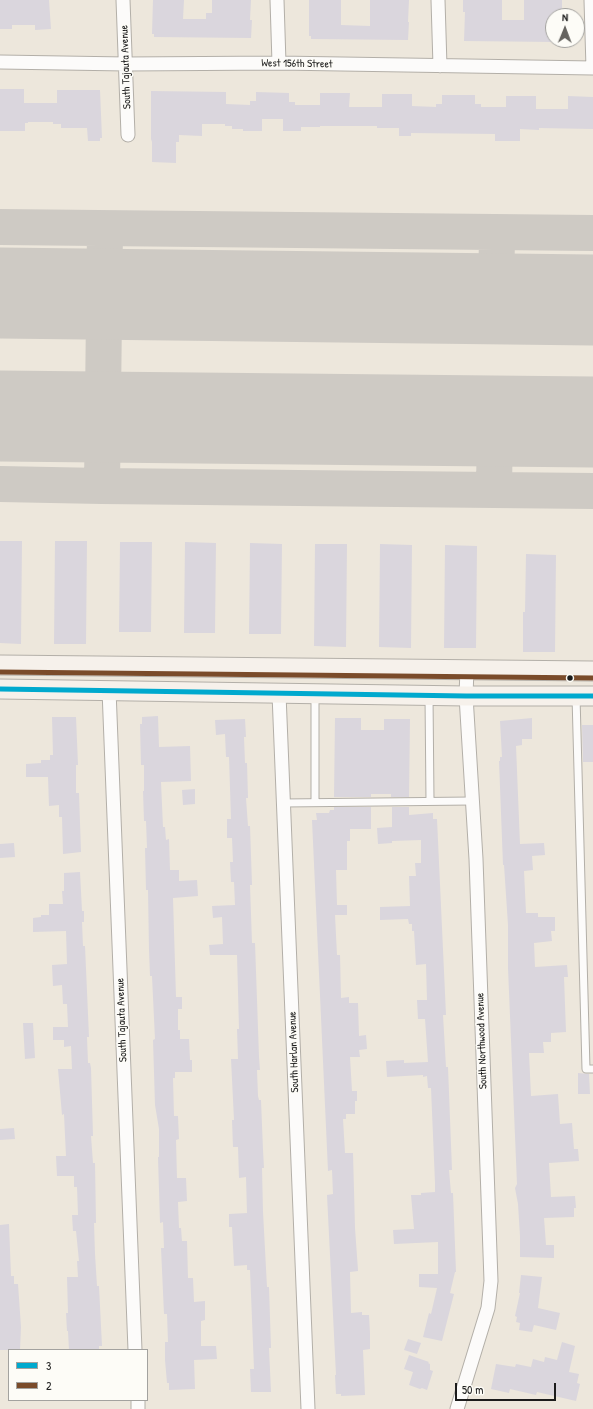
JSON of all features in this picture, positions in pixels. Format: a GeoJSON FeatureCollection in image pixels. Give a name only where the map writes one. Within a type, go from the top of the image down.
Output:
{"type":"FeatureCollection","features":[{"type":"Feature","properties":{"kind":"main road"},"geometry":{"type":"LineString","coordinates":[[0,665],[593,671]]}},
{"type":"Feature","properties":{"kind":"main road"},"geometry":{"type":"LineString","coordinates":[[0,689],[429,696],[584,696]]}},
{"type":"Feature","properties":{"kind":"street","name":"South Tajauta Avenue"},"geometry":{"type":"LineString","coordinates":[[123,0],[128,135]]}},
{"type":"Feature","properties":{"kind":"street"},"geometry":{"type":"LineString","coordinates":[[277,0],[279,63]]}},
{"type":"Feature","properties":{"kind":"street"},"geometry":{"type":"LineString","coordinates":[[438,0],[440,66]]}},
{"type":"Feature","properties":{"kind":"street"},"geometry":{"type":"LineString","coordinates":[[591,0],[593,68]]}},
{"type":"Feature","properties":{"kind":"street","name":"West 156th Street"},"geometry":{"type":"LineString","coordinates":[[0,62],[126,64],[279,63],[593,68]]}},
{"type":"Feature","properties":{"kind":"street","name":"South Northwood Avenue"},"geometry":{"type":"LineString","coordinates":[[457,1409],[488,1308],[491,1281],[476,859],[466,696],[467,669]]}},
{"type":"Feature","properties":{"kind":"street","name":"South Tajauta Avenue"},"geometry":{"type":"LineString","coordinates":[[109,690],[136,1349]]}},
{"type":"Feature","properties":{"kind":"street","name":"South Harlan Avenue"},"geometry":{"type":"LineString","coordinates":[[279,694],[308,1409]]}},
{"type":"Feature","properties":{"kind":"lane"},"geometry":{"type":"LineString","coordinates":[[315,694],[315,802]]}},
{"type":"Feature","properties":{"kind":"lane"},"geometry":{"type":"LineString","coordinates":[[429,696],[430,801]]}},
{"type":"Feature","properties":{"kind":"lane"},"geometry":{"type":"LineString","coordinates":[[584,696],[586,1069],[593,1069]]}},
{"type":"Feature","properties":{"kind":"lane"},"geometry":{"type":"LineString","coordinates":[[284,803],[472,801]]}},
{"type":"Feature","properties":{"kind":"building"},"geometry":{"type":"Polygon","coordinates":[[[0,0],[49,0],[51,29],[35,30],[35,25],[12,25],[12,29],[0,29],[0,0]]]}},
{"type":"Feature","properties":{"kind":"building"},"geometry":{"type":"Polygon","coordinates":[[[153,0],[184,0],[183,19],[206,19],[206,13],[212,13],[212,0],[251,0],[251,38],[154,37],[154,34],[152,34],[153,0]]]}},
{"type":"Feature","properties":{"kind":"building"},"geometry":{"type":"Polygon","coordinates":[[[309,0],[341,0],[341,25],[370,26],[370,0],[409,0],[408,40],[311,39],[311,36],[309,36],[309,0]]]}},
{"type":"Feature","properties":{"kind":"building"},"geometry":{"type":"Polygon","coordinates":[[[463,0],[502,0],[502,20],[524,20],[524,0],[562,0],[562,8],[545,8],[545,42],[464,41],[465,12],[463,12],[463,0]]]}},
{"type":"Feature","properties":{"kind":"building"},"geometry":{"type":"Polygon","coordinates":[[[0,89],[24,89],[24,103],[57,103],[57,90],[100,90],[102,138],[100,138],[100,141],[88,141],[87,128],[61,128],[61,124],[53,124],[53,122],[28,122],[25,123],[25,131],[0,131],[0,89]]]}},
{"type":"Feature","properties":{"kind":"building"},"geometry":{"type":"Polygon","coordinates":[[[151,91],[226,92],[226,104],[250,105],[250,101],[256,101],[256,92],[289,93],[289,102],[295,102],[295,105],[320,105],[320,93],[350,93],[349,107],[382,107],[382,94],[412,94],[412,106],[436,107],[436,104],[442,104],[442,95],[475,95],[475,104],[481,104],[481,107],[506,107],[506,96],[536,96],[536,109],[568,109],[568,96],[593,97],[593,129],[520,129],[520,141],[495,141],[495,134],[411,133],[411,136],[399,136],[399,128],[377,128],[377,126],[301,127],[301,131],[283,131],[283,119],[262,119],[262,131],[243,131],[243,129],[232,129],[232,126],[225,126],[225,124],[202,124],[202,136],[179,135],[179,142],[176,142],[176,163],[152,162],[151,91]]]}},
{"type":"Feature","properties":{"kind":"building"},"geometry":{"type":"Polygon","coordinates":[[[0,541],[22,541],[21,644],[0,643],[0,541]]]}},
{"type":"Feature","properties":{"kind":"building"},"geometry":{"type":"Polygon","coordinates":[[[55,541],[87,541],[86,644],[54,644],[55,541]]]}},
{"type":"Feature","properties":{"kind":"building"},"geometry":{"type":"Polygon","coordinates":[[[120,542],[152,542],[151,632],[119,632],[120,542]]]}},
{"type":"Feature","properties":{"kind":"building"},"geometry":{"type":"Polygon","coordinates":[[[185,542],[216,543],[215,633],[184,633],[185,542]]]}},
{"type":"Feature","properties":{"kind":"building"},"geometry":{"type":"Polygon","coordinates":[[[250,543],[282,544],[281,634],[249,634],[250,543]]]}},
{"type":"Feature","properties":{"kind":"building"},"geometry":{"type":"Polygon","coordinates":[[[315,544],[347,544],[346,647],[314,646],[315,544]]]}},
{"type":"Feature","properties":{"kind":"building"},"geometry":{"type":"Polygon","coordinates":[[[380,544],[412,545],[411,648],[379,647],[380,544]]]}},
{"type":"Feature","properties":{"kind":"building"},"geometry":{"type":"Polygon","coordinates":[[[445,545],[477,546],[476,648],[444,648],[445,545]]]}},
{"type":"Feature","properties":{"kind":"building"},"geometry":{"type":"Polygon","coordinates":[[[526,554],[556,555],[555,652],[523,652],[523,612],[525,612],[526,554]]]}},
{"type":"Feature","properties":{"kind":"building"},"geometry":{"type":"Polygon","coordinates":[[[158,716],[159,747],[190,746],[191,781],[161,782],[163,827],[165,827],[166,840],[169,839],[170,870],[179,870],[179,881],[197,880],[198,896],[173,898],[176,997],[182,997],[182,1009],[178,1009],[178,1030],[180,1030],[180,1039],[189,1039],[190,1060],[192,1060],[192,1072],[175,1072],[175,1078],[173,1078],[174,1116],[178,1116],[179,1139],[176,1140],[177,1178],[186,1178],[187,1201],[178,1202],[179,1228],[181,1228],[182,1241],[187,1241],[188,1278],[193,1278],[194,1302],[205,1301],[205,1320],[201,1321],[201,1346],[216,1346],[217,1359],[194,1360],[195,1389],[169,1390],[165,1360],[165,1342],[168,1342],[167,1314],[164,1314],[161,1248],[164,1248],[163,1222],[160,1223],[158,1157],[159,1129],[155,1105],[153,1040],[155,1039],[152,976],[150,976],[148,890],[146,890],[145,848],[147,848],[146,821],[144,821],[144,765],[141,765],[140,724],[142,724],[142,717],[158,716]]]}},
{"type":"Feature","properties":{"kind":"building"},"geometry":{"type":"Polygon","coordinates":[[[52,717],[76,717],[78,765],[76,765],[76,793],[79,793],[81,852],[63,854],[62,817],[59,817],[59,805],[49,806],[48,777],[26,777],[26,764],[41,763],[41,760],[50,760],[50,755],[53,755],[52,717]]]}},
{"type":"Feature","properties":{"kind":"building"},"geometry":{"type":"Polygon","coordinates":[[[335,718],[361,718],[361,730],[384,730],[384,719],[410,719],[409,797],[391,797],[391,794],[371,794],[371,797],[334,797],[335,718]]]}},
{"type":"Feature","properties":{"kind":"building"},"geometry":{"type":"Polygon","coordinates":[[[532,718],[532,739],[522,739],[522,745],[516,746],[520,844],[544,843],[545,855],[532,856],[533,870],[524,871],[526,913],[538,913],[538,917],[555,917],[555,931],[551,931],[552,941],[534,943],[535,967],[567,965],[568,977],[564,977],[566,1032],[551,1033],[551,1042],[543,1042],[544,1053],[529,1053],[531,1096],[558,1094],[560,1124],[572,1123],[574,1149],[578,1149],[579,1161],[549,1163],[551,1197],[575,1196],[576,1208],[574,1208],[574,1217],[544,1218],[546,1245],[554,1245],[554,1258],[520,1257],[518,1204],[515,1188],[517,1184],[508,968],[508,925],[503,865],[499,761],[500,757],[502,757],[500,721],[532,718]]]}},
{"type":"Feature","properties":{"kind":"building"},"geometry":{"type":"Polygon","coordinates":[[[245,719],[246,737],[244,737],[245,763],[247,763],[248,798],[246,798],[248,826],[250,826],[252,885],[250,885],[252,943],[255,943],[260,1070],[257,1070],[258,1096],[259,1100],[261,1100],[264,1168],[262,1168],[263,1212],[267,1287],[269,1287],[271,1392],[251,1392],[250,1369],[254,1369],[250,1270],[247,1270],[247,1265],[234,1266],[232,1227],[229,1227],[229,1214],[247,1213],[246,1177],[239,1178],[238,1147],[233,1147],[232,1120],[234,1120],[231,1059],[238,1059],[237,1029],[239,1029],[237,955],[210,955],[209,945],[223,944],[222,917],[213,918],[212,906],[235,905],[234,882],[231,882],[230,862],[233,862],[232,838],[227,838],[227,819],[231,819],[229,757],[226,757],[225,734],[216,735],[215,720],[245,719]]]}},
{"type":"Feature","properties":{"kind":"building"},"geometry":{"type":"Polygon","coordinates":[[[582,725],[593,725],[593,762],[583,762],[582,725]]]}},
{"type":"Feature","properties":{"kind":"building"},"geometry":{"type":"Polygon","coordinates":[[[195,789],[195,804],[183,805],[182,790],[195,789]]]}},
{"type":"Feature","properties":{"kind":"building"},"geometry":{"type":"Polygon","coordinates":[[[334,807],[371,807],[371,829],[350,829],[350,841],[347,841],[347,870],[336,870],[337,905],[347,905],[347,915],[335,915],[337,955],[340,955],[341,998],[349,997],[349,1003],[358,1003],[359,1036],[366,1035],[367,1049],[359,1050],[360,1057],[350,1057],[352,1091],[357,1091],[355,1114],[346,1114],[346,1119],[343,1119],[345,1153],[353,1153],[355,1228],[358,1270],[350,1272],[351,1313],[362,1312],[362,1315],[369,1315],[370,1333],[370,1349],[363,1350],[365,1395],[341,1396],[341,1394],[336,1394],[335,1375],[327,1195],[333,1194],[332,1170],[328,1171],[312,820],[317,820],[316,813],[329,813],[330,810],[334,810],[334,807]]]}},
{"type":"Feature","properties":{"kind":"building"},"geometry":{"type":"Polygon","coordinates":[[[392,807],[409,807],[409,815],[433,813],[433,819],[437,819],[446,1015],[443,1015],[446,1067],[448,1067],[452,1170],[449,1170],[451,1193],[453,1193],[456,1272],[450,1293],[454,1294],[442,1341],[423,1337],[429,1313],[431,1314],[437,1288],[419,1287],[419,1274],[438,1274],[438,1242],[394,1244],[393,1230],[414,1229],[411,1195],[421,1195],[421,1193],[435,1192],[435,1183],[431,1088],[428,1088],[427,1076],[387,1077],[386,1061],[404,1060],[404,1063],[428,1062],[425,1019],[418,1019],[417,1000],[427,1000],[426,964],[416,965],[414,931],[412,931],[412,924],[409,924],[408,919],[380,920],[380,907],[410,906],[409,876],[416,876],[415,863],[421,863],[421,840],[392,841],[392,843],[378,844],[377,828],[392,827],[392,807]]]}},
{"type":"Feature","properties":{"kind":"building"},"geometry":{"type":"Polygon","coordinates":[[[14,843],[15,857],[0,858],[0,844],[14,843]]]}},
{"type":"Feature","properties":{"kind":"building"},"geometry":{"type":"Polygon","coordinates":[[[80,872],[82,911],[84,911],[84,922],[82,922],[83,946],[85,946],[89,1037],[87,1037],[88,1063],[90,1063],[91,1068],[93,1136],[91,1136],[93,1163],[95,1163],[95,1254],[97,1286],[99,1286],[102,1346],[99,1346],[99,1349],[69,1349],[67,1331],[67,1277],[78,1277],[77,1261],[79,1261],[76,1231],[73,1231],[72,1215],[78,1215],[77,1187],[74,1187],[74,1176],[57,1176],[56,1156],[66,1156],[64,1114],[62,1115],[58,1069],[72,1069],[71,1046],[64,1047],[64,1040],[53,1040],[53,1027],[68,1027],[67,1004],[63,1004],[62,985],[53,986],[52,965],[67,964],[66,931],[33,932],[33,918],[41,917],[41,915],[49,915],[49,904],[63,904],[62,891],[64,891],[64,873],[80,872]]]}},
{"type":"Feature","properties":{"kind":"building"},"geometry":{"type":"Polygon","coordinates":[[[23,1023],[33,1023],[35,1058],[25,1059],[23,1023]]]}},
{"type":"Feature","properties":{"kind":"building"},"geometry":{"type":"Polygon","coordinates":[[[578,1073],[589,1074],[590,1094],[578,1094],[578,1073]]]}},
{"type":"Feature","properties":{"kind":"building"},"geometry":{"type":"Polygon","coordinates":[[[14,1128],[15,1139],[0,1140],[0,1129],[14,1128]]]}},
{"type":"Feature","properties":{"kind":"building"},"geometry":{"type":"Polygon","coordinates":[[[9,1224],[11,1276],[14,1276],[14,1284],[18,1284],[21,1327],[20,1349],[0,1350],[0,1225],[9,1224]]]}},
{"type":"Feature","properties":{"kind":"building"},"geometry":{"type":"Polygon","coordinates":[[[521,1275],[542,1277],[538,1308],[560,1313],[556,1330],[534,1325],[532,1332],[519,1330],[520,1323],[516,1322],[517,1317],[515,1316],[520,1293],[521,1275]]]}},
{"type":"Feature","properties":{"kind":"building"},"geometry":{"type":"Polygon","coordinates":[[[408,1339],[421,1343],[417,1354],[404,1350],[408,1339]]]}},
{"type":"Feature","properties":{"kind":"building"},"geometry":{"type":"Polygon","coordinates":[[[562,1342],[575,1346],[569,1372],[579,1374],[577,1383],[580,1384],[576,1401],[537,1392],[536,1395],[510,1389],[509,1393],[491,1389],[496,1364],[515,1367],[516,1364],[531,1367],[533,1359],[544,1362],[545,1357],[557,1360],[562,1342]]]}},
{"type":"Feature","properties":{"kind":"building"},"geometry":{"type":"Polygon","coordinates":[[[409,1355],[429,1362],[430,1370],[433,1371],[427,1390],[409,1385],[413,1372],[404,1369],[409,1355]]]}},
{"type":"Feature","properties":{"kind":"taxiway"},"geometry":{"type":"LineString","coordinates":[[0,227],[593,233]]}},
{"type":"Feature","properties":{"kind":"taxiway"},"geometry":{"type":"LineString","coordinates":[[102,486],[105,229]]}},
{"type":"Feature","properties":{"kind":"taxiway"},"geometry":{"type":"LineString","coordinates":[[496,299],[497,233]]}},
{"type":"Feature","properties":{"kind":"taxiway"},"geometry":{"type":"LineString","coordinates":[[494,490],[495,421]]}},
{"type":"Feature","properties":{"kind":"taxiway"},"geometry":{"type":"LineString","coordinates":[[0,484],[593,491]]}},
{"type":"Feature","properties":{"kind":"runway"},"geometry":{"type":"LineString","coordinates":[[0,293],[593,300]]}},
{"type":"Feature","properties":{"kind":"runway"},"geometry":{"type":"LineString","coordinates":[[0,416],[593,422]]}},
{"type":"Feature","properties":{"kind":"transit line","name":"2"},"geometry":{"type":"LineString","coordinates":[[0,672],[593,678]]}},
{"type":"Feature","properties":{"kind":"transit line","name":"3"},"geometry":{"type":"LineString","coordinates":[[0,689],[466,696],[593,696]]}}]}
